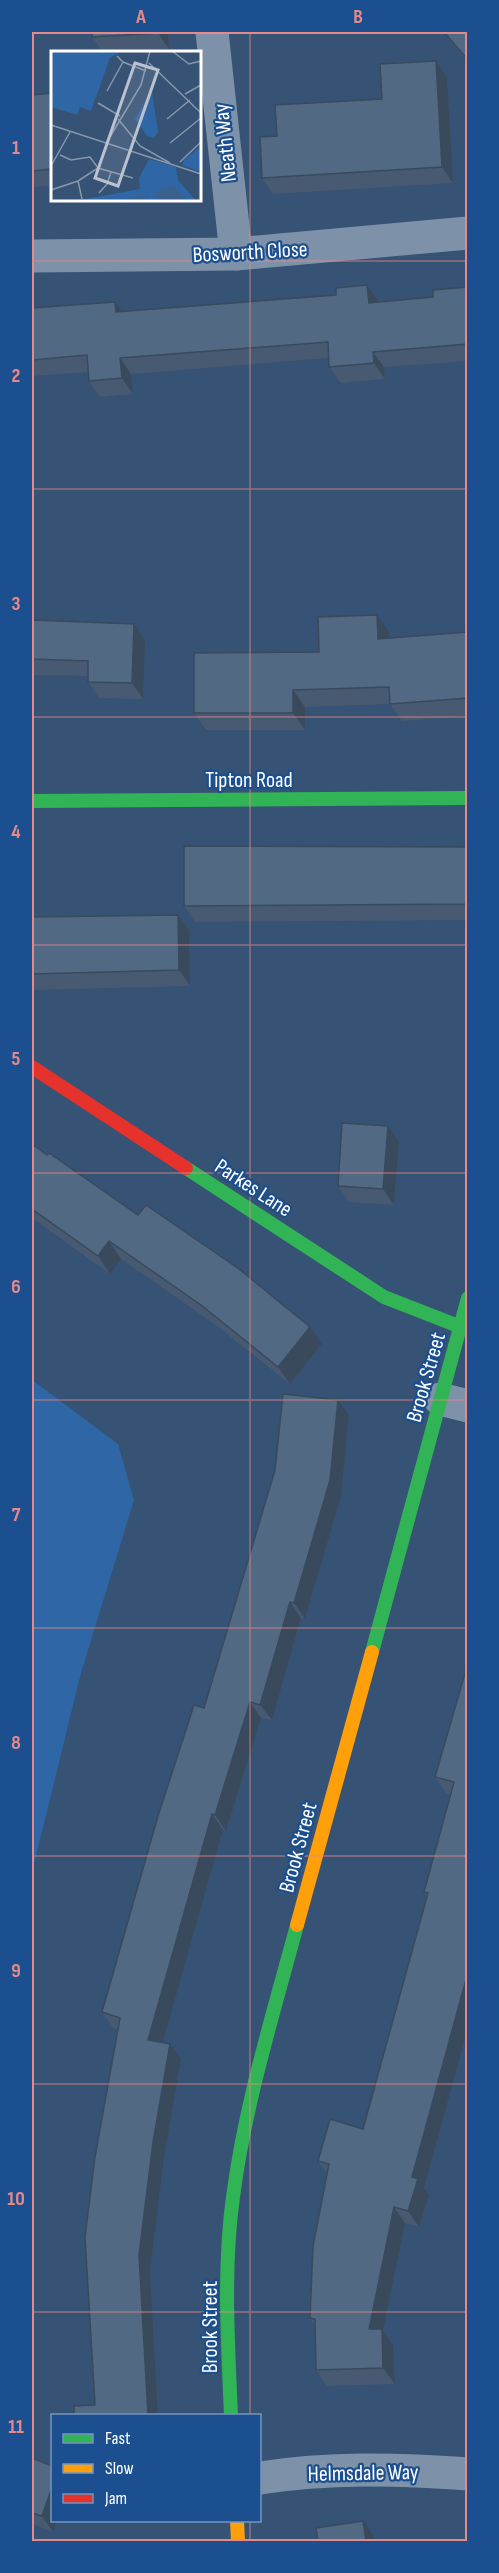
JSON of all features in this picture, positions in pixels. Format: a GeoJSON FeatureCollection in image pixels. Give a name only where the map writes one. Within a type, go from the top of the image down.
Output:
{"type":"FeatureCollection","features":[{"type":"Feature","properties":{"kind":"street","name":"Neath Way"},"geometry":{"type":"LineString","coordinates":[[212,32],[236,254]]}},
{"type":"Feature","properties":{"kind":"street","name":"Bosworth Close"},"geometry":{"type":"LineString","coordinates":[[32,256],[236,254],[468,233]]}},
{"type":"Feature","properties":{"kind":"street","name":"Tipton Road"},"geometry":{"type":"LineString","coordinates":[[32,801],[468,798]]}},
{"type":"Feature","properties":{"kind":"street","name":"Parkes Lane"},"geometry":{"type":"LineString","coordinates":[[32,1067],[384,1297],[461,1327]]}},
{"type":"Feature","properties":{"kind":"street","name":"Brook Street"},"geometry":{"type":"LineString","coordinates":[[231,2414],[228,2354],[230,2252],[236,2170],[249,2107],[454,1402],[461,1327],[468,1298]]}},
{"type":"Feature","properties":{"kind":"street","name":"Helmsdale Way"},"geometry":{"type":"LineString","coordinates":[[261,2478],[284,2474],[383,2469],[468,2474]]}},
{"type":"Feature","properties":{"kind":"street"},"geometry":{"type":"LineString","coordinates":[[237,2522],[238,2541]]}},
{"type":"Feature","properties":{"kind":"shaded area"},"geometry":{"type":"Polygon","coordinates":[[[32,1380],[118,1444],[134,1500],[81,1673],[32,1872],[32,1380]]]}},
{"type":"Feature","properties":{"kind":"building"},"geometry":{"type":"Polygon","coordinates":[[[92,32],[158,32],[158,33],[92,37],[92,32]]]}},
{"type":"Feature","properties":{"kind":"building"},"geometry":{"type":"Polygon","coordinates":[[[444,32],[468,32],[468,60],[444,32]]]}},
{"type":"Feature","properties":{"kind":"building"},"geometry":{"type":"Polygon","coordinates":[[[436,61],[442,167],[262,178],[260,137],[277,136],[275,105],[382,99],[380,64],[436,61]]]}},
{"type":"Feature","properties":{"kind":"building"},"geometry":{"type":"Polygon","coordinates":[[[51,93],[51,169],[32,171],[32,95],[51,93]]]}},
{"type":"Feature","properties":{"kind":"building"},"geometry":{"type":"Polygon","coordinates":[[[367,285],[369,303],[433,297],[433,290],[468,287],[468,344],[373,352],[374,363],[329,367],[328,342],[120,358],[122,378],[89,381],[87,355],[32,360],[32,308],[115,302],[116,312],[336,295],[336,288],[367,285]]]}},
{"type":"Feature","properties":{"kind":"building"},"geometry":{"type":"Polygon","coordinates":[[[377,615],[378,639],[468,632],[468,698],[390,704],[389,687],[293,690],[293,713],[194,713],[194,653],[319,652],[318,617],[377,615]]]}},
{"type":"Feature","properties":{"kind":"building"},"geometry":{"type":"Polygon","coordinates":[[[32,620],[134,624],[132,683],[88,682],[88,661],[32,659],[32,620]]]}},
{"type":"Feature","properties":{"kind":"building"},"geometry":{"type":"Polygon","coordinates":[[[184,846],[468,847],[468,904],[184,906],[184,846]]]}},
{"type":"Feature","properties":{"kind":"building"},"geometry":{"type":"Polygon","coordinates":[[[178,915],[179,970],[32,974],[32,917],[178,915]]]}},
{"type":"Feature","properties":{"kind":"building"},"geometry":{"type":"Polygon","coordinates":[[[342,1123],[388,1126],[383,1189],[338,1186],[342,1123]]]}},
{"type":"Feature","properties":{"kind":"building"},"geometry":{"type":"Polygon","coordinates":[[[32,1144],[47,1155],[49,1153],[138,1215],[146,1205],[239,1269],[310,1327],[278,1367],[201,1305],[109,1241],[98,1256],[32,1209],[32,1144]]]}},
{"type":"Feature","properties":{"kind":"building"},"geometry":{"type":"Polygon","coordinates":[[[283,1394],[338,1400],[330,1480],[294,1603],[290,1602],[260,1705],[250,1702],[215,1815],[212,1814],[148,2040],[170,2044],[153,2142],[139,2255],[148,2414],[74,2414],[74,2406],[95,2405],[85,2237],[95,2157],[120,2018],[102,2012],[158,1816],[194,1705],[204,1708],[275,1470],[283,1394]]]}},
{"type":"Feature","properties":{"kind":"building"},"geometry":{"type":"Polygon","coordinates":[[[468,1663],[468,1972],[412,2177],[418,2179],[408,2211],[394,2207],[369,2329],[382,2329],[383,2368],[316,2370],[315,2319],[310,2318],[313,2246],[329,2164],[318,2161],[330,2119],[363,2129],[428,1893],[424,1892],[454,1782],[435,1777],[468,1663]]]}},
{"type":"Feature","properties":{"kind":"building"},"geometry":{"type":"Polygon","coordinates":[[[32,2458],[51,2466],[51,2490],[42,2516],[32,2513],[32,2458]]]}},
{"type":"Feature","properties":{"kind":"building"},"geometry":{"type":"Polygon","coordinates":[[[363,2521],[366,2541],[318,2541],[316,2528],[363,2521]]]}},
{"type":"Feature","properties":{"kind":"building"},"geometry":{"type":"Polygon","coordinates":[[[468,2539],[468,2541],[437,2541],[468,2539]]]}},
{"type":"Feature","properties":{"kind":"traffic: fast"},"geometry":{"type":"LineString","coordinates":[[32,801],[468,798]]}},
{"type":"Feature","properties":{"kind":"traffic: fast"},"geometry":{"type":"LineString","coordinates":[[186,1168],[384,1297],[461,1327]]}},
{"type":"Feature","properties":{"kind":"traffic: fast"},"geometry":{"type":"LineString","coordinates":[[372,1652],[468,1298]]}},
{"type":"Feature","properties":{"kind":"traffic: fast"},"geometry":{"type":"LineString","coordinates":[[231,2414],[227,2279],[233,2197],[252,2094],[297,1925]]}},
{"type":"Feature","properties":{"kind":"traffic: slow"},"geometry":{"type":"LineString","coordinates":[[297,1925],[372,1652]]}},
{"type":"Feature","properties":{"kind":"traffic: slow"},"geometry":{"type":"LineString","coordinates":[[237,2522],[238,2542]]}},
{"type":"Feature","properties":{"kind":"traffic: jam"},"geometry":{"type":"LineString","coordinates":[[32,1067],[186,1168]]}}]}
